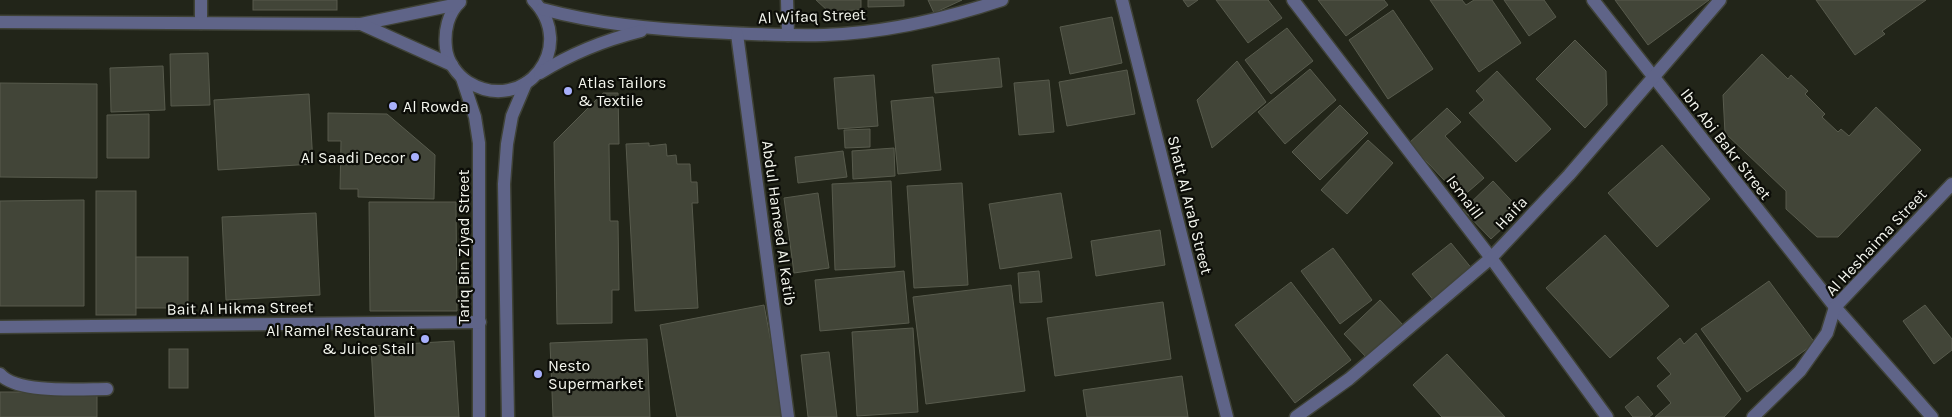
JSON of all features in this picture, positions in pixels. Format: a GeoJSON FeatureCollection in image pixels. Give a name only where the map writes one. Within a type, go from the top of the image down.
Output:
{"type":"FeatureCollection","features":[{"type":"Feature","properties":{"kind":"street"},"geometry":{"type":"LineString","coordinates":[[201,0],[202,23]]}},
{"type":"Feature","properties":{"kind":"street"},"geometry":{"type":"LineString","coordinates":[[787,0],[788,35]]}},
{"type":"Feature","properties":{"kind":"street","name":"Al Wifaq Street"},"geometry":{"type":"LineString","coordinates":[[537,5],[577,19],[650,29],[737,34],[825,35],[876,30],[926,21],[976,9],[1002,0]]}},
{"type":"Feature","properties":{"kind":"street","name":"Shatt Al Arab Street"},"geometry":{"type":"LineString","coordinates":[[1122,0],[1227,417]]}},
{"type":"Feature","properties":{"kind":"street","name":"Ismaill"},"geometry":{"type":"LineString","coordinates":[[1293,0],[1491,258],[1606,417]]}},
{"type":"Feature","properties":{"kind":"street","name":"Ibn Abi Bakr Street"},"geometry":{"type":"LineString","coordinates":[[1593,0],[1835,307],[1932,417]]}},
{"type":"Feature","properties":{"kind":"street","name":"Haifa"},"geometry":{"type":"LineString","coordinates":[[1296,417],[1349,379],[1491,258],[1569,175],[1720,0]]}},
{"type":"Feature","properties":{"kind":"street"},"geometry":{"type":"LineString","coordinates":[[0,22],[361,24],[460,2]]}},
{"type":"Feature","properties":{"kind":"street"},"geometry":{"type":"LineString","coordinates":[[460,2],[449,18],[445,34],[446,50],[452,65],[462,78]]}},
{"type":"Feature","properties":{"kind":"street"},"geometry":{"type":"LineString","coordinates":[[508,417],[504,184],[507,144],[512,116],[531,79],[546,61],[550,43],[549,26],[537,5]]}},
{"type":"Feature","properties":{"kind":"street"},"geometry":{"type":"LineString","coordinates":[[361,24],[452,65]]}},
{"type":"Feature","properties":{"kind":"street","name":"Al Wifaq Street"},"geometry":{"type":"LineString","coordinates":[[462,78],[477,87],[490,90],[502,91],[515,88],[562,60],[590,47],[650,29]]}},
{"type":"Feature","properties":{"kind":"street","name":"Abdul Hameed Al Katib"},"geometry":{"type":"LineString","coordinates":[[737,34],[788,417]]}},
{"type":"Feature","properties":{"kind":"street","name":"Tariq Bin Ziyad Street"},"geometry":{"type":"LineString","coordinates":[[462,78],[475,116],[479,143],[479,417]]}},
{"type":"Feature","properties":{"kind":"street","name":"Al Heshaima Street"},"geometry":{"type":"LineString","coordinates":[[1753,417],[1800,371],[1827,333],[1835,307],[1952,184]]}},
{"type":"Feature","properties":{"kind":"street","name":"Bait Al Hikma Street"},"geometry":{"type":"LineString","coordinates":[[0,327],[480,322]]}},
{"type":"Feature","properties":{"kind":"street"},"geometry":{"type":"LineString","coordinates":[[0,374],[4,379],[26,388],[107,390]]}},
{"type":"Feature","properties":{"kind":"building"},"geometry":{"type":"Polygon","coordinates":[[[253,0],[337,0],[337,10],[253,10],[253,0]]]}},
{"type":"Feature","properties":{"kind":"building"},"geometry":{"type":"Polygon","coordinates":[[[816,0],[861,0],[861,10],[828,11],[816,0]]]}},
{"type":"Feature","properties":{"kind":"building"},"geometry":{"type":"Polygon","coordinates":[[[868,0],[904,0],[904,6],[868,7],[868,0]]]}},
{"type":"Feature","properties":{"kind":"building"},"geometry":{"type":"Polygon","coordinates":[[[928,0],[962,0],[934,13],[928,0]]]}},
{"type":"Feature","properties":{"kind":"building"},"geometry":{"type":"Polygon","coordinates":[[[1183,0],[1198,0],[1188,7],[1183,0]]]}},
{"type":"Feature","properties":{"kind":"building"},"geometry":{"type":"Polygon","coordinates":[[[1216,0],[1268,0],[1282,18],[1248,43],[1216,0]]]}},
{"type":"Feature","properties":{"kind":"building"},"geometry":{"type":"Polygon","coordinates":[[[1318,0],[1384,0],[1388,5],[1346,36],[1318,0]]]}},
{"type":"Feature","properties":{"kind":"building"},"geometry":{"type":"Polygon","coordinates":[[[1430,0],[1462,0],[1466,5],[1474,0],[1492,0],[1521,43],[1479,72],[1430,0]]]}},
{"type":"Feature","properties":{"kind":"building"},"geometry":{"type":"Polygon","coordinates":[[[1504,0],[1544,0],[1556,17],[1529,36],[1504,0]]]}},
{"type":"Feature","properties":{"kind":"building"},"geometry":{"type":"Polygon","coordinates":[[[1615,0],[1709,0],[1648,45],[1615,0]]]}},
{"type":"Feature","properties":{"kind":"building"},"geometry":{"type":"Polygon","coordinates":[[[1816,0],[1926,0],[1882,31],[1885,34],[1855,55],[1816,0]]]}},
{"type":"Feature","properties":{"kind":"building"},"geometry":{"type":"Polygon","coordinates":[[[1393,10],[1433,69],[1388,99],[1349,40],[1393,10]]]}},
{"type":"Feature","properties":{"kind":"building"},"geometry":{"type":"Polygon","coordinates":[[[1112,17],[1122,63],[1070,74],[1060,27],[1112,17]]]}},
{"type":"Feature","properties":{"kind":"building"},"geometry":{"type":"Polygon","coordinates":[[[1287,28],[1313,61],[1271,94],[1245,60],[1287,28]]]}},
{"type":"Feature","properties":{"kind":"building"},"geometry":{"type":"Polygon","coordinates":[[[1575,40],[1606,71],[1607,105],[1585,128],[1536,79],[1575,40]]]}},
{"type":"Feature","properties":{"kind":"building"},"geometry":{"type":"Polygon","coordinates":[[[208,53],[210,105],[171,106],[170,54],[208,53]]]}},
{"type":"Feature","properties":{"kind":"building"},"geometry":{"type":"Polygon","coordinates":[[[1762,54],[1788,79],[1791,75],[1808,91],[1805,94],[1825,114],[1822,117],[1838,132],[1841,129],[1849,136],[1876,107],[1921,150],[1838,237],[1817,237],[1786,209],[1786,191],[1725,133],[1723,95],[1762,54]]]}},
{"type":"Feature","properties":{"kind":"building"},"geometry":{"type":"Polygon","coordinates":[[[999,58],[1002,87],[935,93],[932,65],[999,58]]]}},
{"type":"Feature","properties":{"kind":"building"},"geometry":{"type":"Polygon","coordinates":[[[1237,61],[1266,102],[1212,148],[1197,100],[1237,61]]]}},
{"type":"Feature","properties":{"kind":"building"},"geometry":{"type":"Polygon","coordinates":[[[163,66],[165,110],[111,112],[110,68],[163,66]]]}},
{"type":"Feature","properties":{"kind":"building"},"geometry":{"type":"Polygon","coordinates":[[[1310,69],[1336,100],[1285,144],[1258,112],[1310,69]]]}},
{"type":"Feature","properties":{"kind":"building"},"geometry":{"type":"Polygon","coordinates":[[[1127,70],[1135,114],[1067,126],[1059,82],[1127,70]]]}},
{"type":"Feature","properties":{"kind":"building"},"geometry":{"type":"Polygon","coordinates":[[[1497,71],[1551,129],[1516,162],[1469,113],[1484,100],[1476,91],[1497,71]]]}},
{"type":"Feature","properties":{"kind":"building"},"geometry":{"type":"Polygon","coordinates":[[[874,75],[878,126],[838,129],[834,78],[874,75]]]}},
{"type":"Feature","properties":{"kind":"building"},"geometry":{"type":"Polygon","coordinates":[[[1049,80],[1054,132],[1019,135],[1014,83],[1049,80]]]}},
{"type":"Feature","properties":{"kind":"building"},"geometry":{"type":"Polygon","coordinates":[[[0,83],[97,84],[97,178],[0,177],[0,83]]]}},
{"type":"Feature","properties":{"kind":"building"},"geometry":{"type":"Polygon","coordinates":[[[603,93],[618,93],[619,144],[609,144],[610,221],[618,221],[619,290],[612,290],[612,323],[557,324],[554,142],[603,93]]]}},
{"type":"Feature","properties":{"kind":"building"},"geometry":{"type":"Polygon","coordinates":[[[309,94],[313,164],[218,170],[214,100],[309,94]]]}},
{"type":"Feature","properties":{"kind":"building"},"geometry":{"type":"Polygon","coordinates":[[[933,97],[941,170],[898,174],[891,101],[933,97]]]}},
{"type":"Feature","properties":{"kind":"building"},"geometry":{"type":"Polygon","coordinates":[[[1340,105],[1368,133],[1320,180],[1292,152],[1340,105]]]}},
{"type":"Feature","properties":{"kind":"building"},"geometry":{"type":"Polygon","coordinates":[[[1447,108],[1461,122],[1445,136],[1484,178],[1461,198],[1409,143],[1447,108]]]}},
{"type":"Feature","properties":{"kind":"building"},"geometry":{"type":"Polygon","coordinates":[[[328,113],[387,114],[435,155],[434,199],[358,197],[358,189],[340,189],[341,141],[328,141],[328,113]]]}},
{"type":"Feature","properties":{"kind":"building"},"geometry":{"type":"Polygon","coordinates":[[[149,114],[149,158],[107,158],[107,115],[149,114]]]}},
{"type":"Feature","properties":{"kind":"building"},"geometry":{"type":"Polygon","coordinates":[[[870,129],[870,147],[845,148],[844,130],[870,129]]]}},
{"type":"Feature","properties":{"kind":"building"},"geometry":{"type":"Polygon","coordinates":[[[1368,140],[1393,163],[1347,214],[1321,190],[1368,140]]]}},
{"type":"Feature","properties":{"kind":"building"},"geometry":{"type":"Polygon","coordinates":[[[649,143],[649,146],[666,144],[667,156],[676,155],[677,164],[690,164],[691,182],[697,182],[698,203],[692,203],[698,308],[635,311],[626,144],[649,143]]]}},
{"type":"Feature","properties":{"kind":"building"},"geometry":{"type":"Polygon","coordinates":[[[1662,145],[1710,199],[1657,247],[1608,193],[1662,145]]]}},
{"type":"Feature","properties":{"kind":"building"},"geometry":{"type":"Polygon","coordinates":[[[894,148],[895,176],[853,179],[852,151],[894,148]]]}},
{"type":"Feature","properties":{"kind":"building"},"geometry":{"type":"Polygon","coordinates":[[[843,151],[847,177],[798,183],[795,157],[843,151]]]}},
{"type":"Feature","properties":{"kind":"building"},"geometry":{"type":"Polygon","coordinates":[[[891,181],[895,267],[835,270],[832,184],[891,181]]]}},
{"type":"Feature","properties":{"kind":"building"},"geometry":{"type":"Polygon","coordinates":[[[1493,181],[1521,211],[1491,239],[1463,210],[1493,181]]]}},
{"type":"Feature","properties":{"kind":"building"},"geometry":{"type":"Polygon","coordinates":[[[962,183],[968,285],[914,288],[907,186],[962,183]]]}},
{"type":"Feature","properties":{"kind":"building"},"geometry":{"type":"Polygon","coordinates":[[[96,191],[136,191],[136,315],[96,315],[96,191]]]}},
{"type":"Feature","properties":{"kind":"building"},"geometry":{"type":"Polygon","coordinates":[[[818,193],[829,268],[794,273],[784,198],[818,193]]]}},
{"type":"Feature","properties":{"kind":"building"},"geometry":{"type":"Polygon","coordinates":[[[1061,193],[1072,258],[1000,269],[989,204],[1061,193]]]}},
{"type":"Feature","properties":{"kind":"building"},"geometry":{"type":"Polygon","coordinates":[[[84,200],[84,306],[0,306],[0,201],[84,200]]]}},
{"type":"Feature","properties":{"kind":"building"},"geometry":{"type":"Polygon","coordinates":[[[369,202],[456,202],[457,311],[370,311],[369,202]]]}},
{"type":"Feature","properties":{"kind":"building"},"geometry":{"type":"Polygon","coordinates":[[[316,213],[320,295],[226,300],[222,217],[316,213]]]}},
{"type":"Feature","properties":{"kind":"building"},"geometry":{"type":"Polygon","coordinates":[[[1160,230],[1165,265],[1096,276],[1091,241],[1160,230]]]}},
{"type":"Feature","properties":{"kind":"building"},"geometry":{"type":"Polygon","coordinates":[[[1605,235],[1669,306],[1610,358],[1546,288],[1605,235]]]}},
{"type":"Feature","properties":{"kind":"building"},"geometry":{"type":"Polygon","coordinates":[[[1451,243],[1473,270],[1435,302],[1412,274],[1451,243]]]}},
{"type":"Feature","properties":{"kind":"building"},"geometry":{"type":"Polygon","coordinates":[[[1333,248],[1372,300],[1340,324],[1301,271],[1333,248]]]}},
{"type":"Feature","properties":{"kind":"building"},"geometry":{"type":"Polygon","coordinates":[[[136,257],[188,257],[188,308],[136,308],[136,257]]]}},
{"type":"Feature","properties":{"kind":"building"},"geometry":{"type":"Polygon","coordinates":[[[904,271],[909,323],[820,331],[815,280],[904,271]]]}},
{"type":"Feature","properties":{"kind":"building"},"geometry":{"type":"Polygon","coordinates":[[[1039,271],[1042,302],[1020,303],[1018,273],[1039,271]]]}},
{"type":"Feature","properties":{"kind":"building"},"geometry":{"type":"Polygon","coordinates":[[[1769,281],[1815,343],[1747,392],[1701,329],[1769,281]]]}},
{"type":"Feature","properties":{"kind":"building"},"geometry":{"type":"Polygon","coordinates":[[[1291,282],[1351,360],[1295,403],[1235,325],[1291,282]]]}},
{"type":"Feature","properties":{"kind":"building"},"geometry":{"type":"Polygon","coordinates":[[[1011,285],[1025,391],[926,404],[913,297],[1011,285]]]}},
{"type":"Feature","properties":{"kind":"building"},"geometry":{"type":"Polygon","coordinates":[[[1380,300],[1403,325],[1367,358],[1344,334],[1380,300]]]}},
{"type":"Feature","properties":{"kind":"building"},"geometry":{"type":"Polygon","coordinates":[[[1163,302],[1171,359],[1055,376],[1047,318],[1163,302]]]}},
{"type":"Feature","properties":{"kind":"building"},"geometry":{"type":"Polygon","coordinates":[[[764,305],[785,417],[677,417],[660,325],[764,305]]]}},
{"type":"Feature","properties":{"kind":"building"},"geometry":{"type":"Polygon","coordinates":[[[1925,305],[1952,339],[1952,350],[1934,364],[1903,321],[1925,305]]]}},
{"type":"Feature","properties":{"kind":"building"},"geometry":{"type":"Polygon","coordinates":[[[913,328],[918,412],[857,416],[852,332],[913,328]]]}},
{"type":"Feature","properties":{"kind":"building"},"geometry":{"type":"Polygon","coordinates":[[[1696,333],[1741,399],[1724,417],[1655,417],[1671,403],[1657,386],[1671,374],[1657,358],[1680,338],[1684,344],[1696,333]]]}},
{"type":"Feature","properties":{"kind":"building"},"geometry":{"type":"Polygon","coordinates":[[[647,339],[650,417],[553,417],[550,343],[647,339]]]}},
{"type":"Feature","properties":{"kind":"building"},"geometry":{"type":"Polygon","coordinates":[[[454,341],[459,417],[375,417],[371,346],[454,341]]]}},
{"type":"Feature","properties":{"kind":"building"},"geometry":{"type":"Polygon","coordinates":[[[169,349],[188,349],[188,388],[169,388],[169,349]]]}},
{"type":"Feature","properties":{"kind":"building"},"geometry":{"type":"Polygon","coordinates":[[[829,352],[837,417],[808,417],[801,355],[829,352]]]}},
{"type":"Feature","properties":{"kind":"building"},"geometry":{"type":"Polygon","coordinates":[[[1447,354],[1505,417],[1442,417],[1413,385],[1447,354]]]}},
{"type":"Feature","properties":{"kind":"building"},"geometry":{"type":"Polygon","coordinates":[[[1182,376],[1188,417],[1087,417],[1083,390],[1182,376]]]}},
{"type":"Feature","properties":{"kind":"building"},"geometry":{"type":"Polygon","coordinates":[[[0,392],[97,392],[97,417],[0,417],[0,392]]]}},
{"type":"Feature","properties":{"kind":"building"},"geometry":{"type":"Polygon","coordinates":[[[1638,396],[1653,414],[1649,417],[1633,417],[1625,407],[1638,396]]]}},
{"type":"Feature","properties":{"kind":"place","name":"Atlas Tailors & Textile"},"geometry":{"type":"Point","coordinates":[568,91]}},
{"type":"Feature","properties":{"kind":"place","name":"Al Rowda"},"geometry":{"type":"Point","coordinates":[393,106]}},
{"type":"Feature","properties":{"kind":"place","name":"Al Saadi Decor"},"geometry":{"type":"Point","coordinates":[415,157]}},
{"type":"Feature","properties":{"kind":"place","name":"Al Ramel Restaurant & Juice Stall"},"geometry":{"type":"Point","coordinates":[425,339]}},
{"type":"Feature","properties":{"kind":"place","name":"Nesto Supermarket"},"geometry":{"type":"Point","coordinates":[538,374]}}]}
